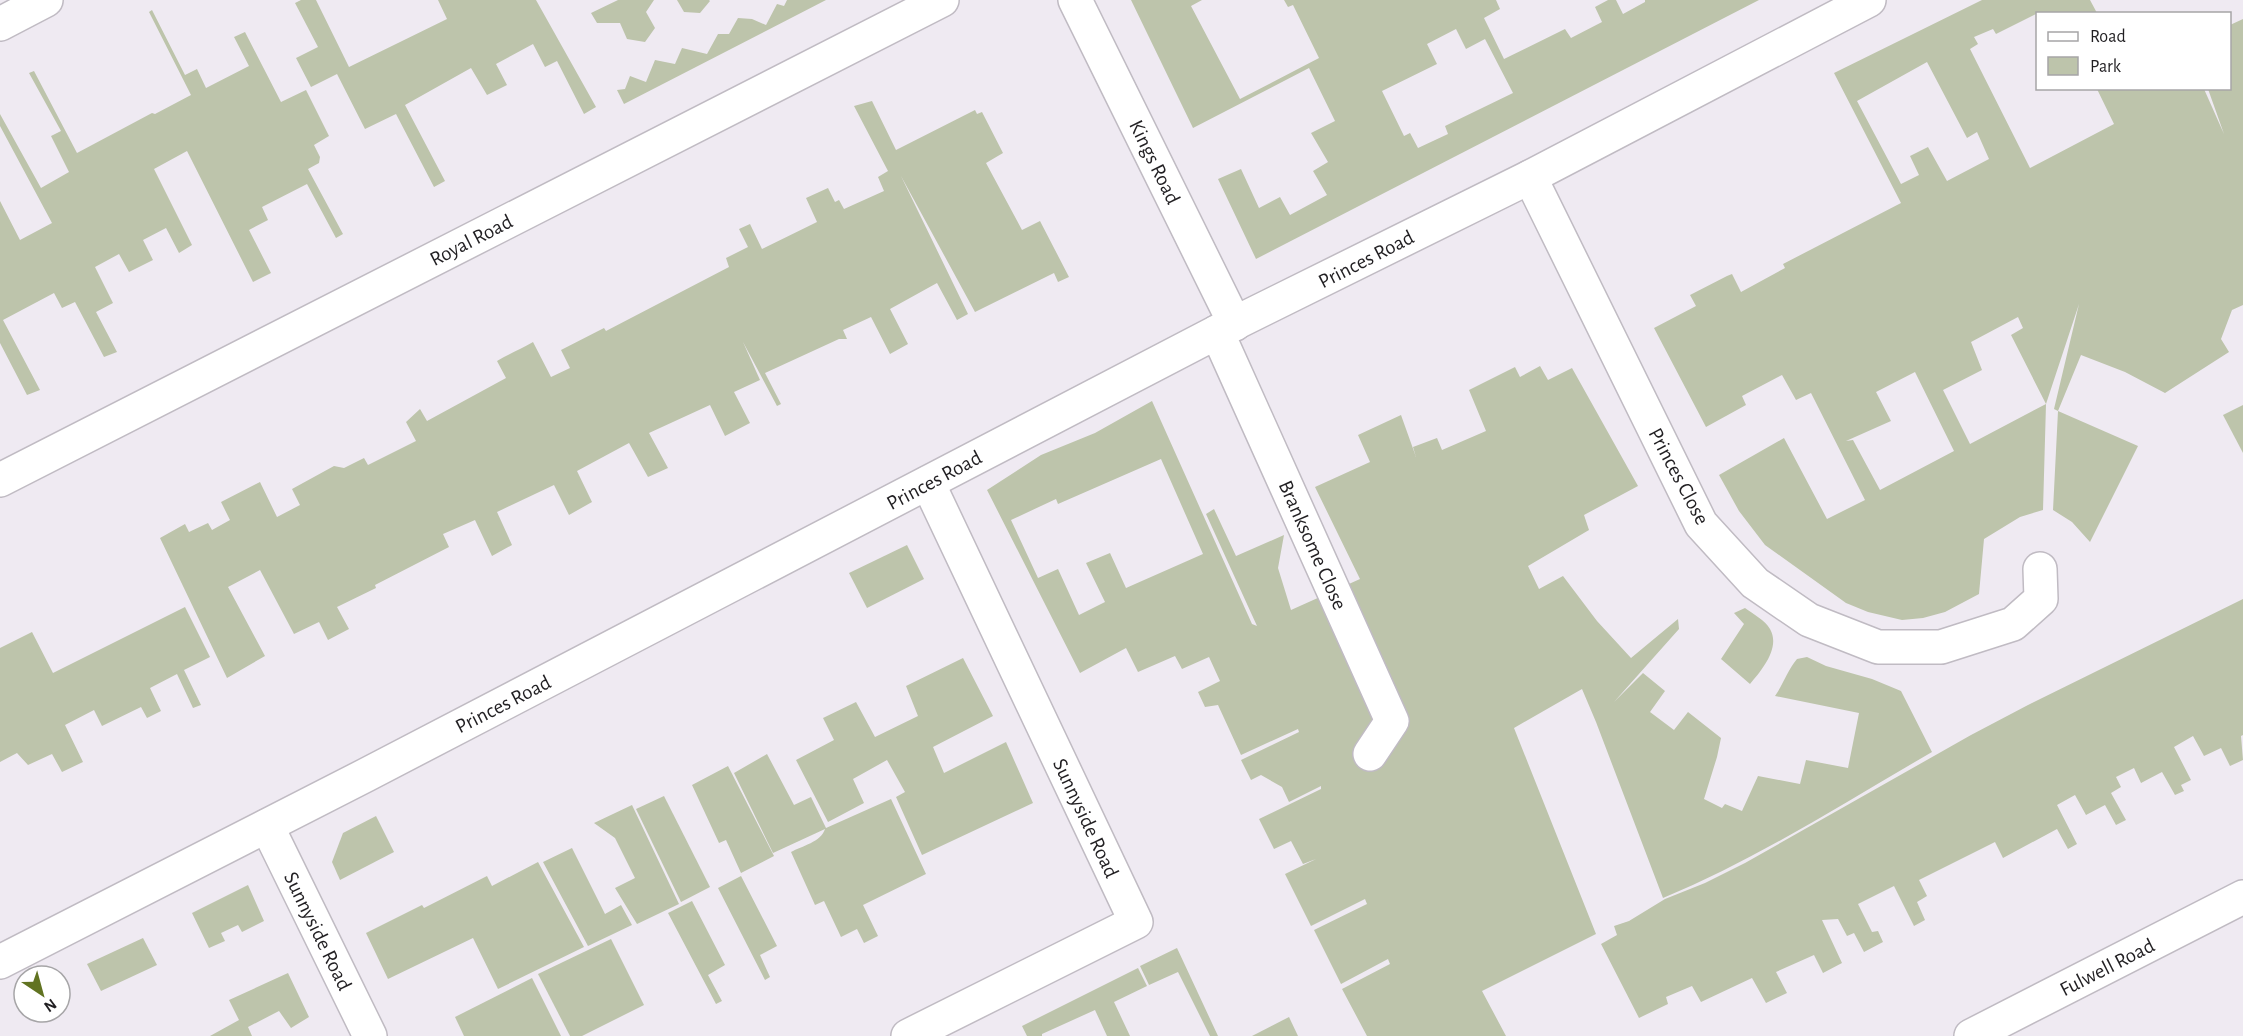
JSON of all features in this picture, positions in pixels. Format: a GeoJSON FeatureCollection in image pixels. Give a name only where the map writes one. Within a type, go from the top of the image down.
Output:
{"type":"FeatureCollection","features":[{"type":"Feature","properties":{"kind":"street"},"geometry":{"type":"LineString","coordinates":[[0,24],[46,0]]}},
{"type":"Feature","properties":{"kind":"street","name":"Royal Road"},"geometry":{"type":"LineString","coordinates":[[0,480],[942,0]]}},
{"type":"Feature","properties":{"kind":"street","name":"Kings Road"},"geometry":{"type":"LineString","coordinates":[[1075,0],[1226,328]]}},
{"type":"Feature","properties":{"kind":"street","name":"Princes Road"},"geometry":{"type":"LineString","coordinates":[[0,962],[267,826],[1226,328],[1530,177],[1869,0]]}},
{"type":"Feature","properties":{"kind":"street","name":"Princes Close"},"geometry":{"type":"LineString","coordinates":[[1530,177],[1701,524],[1755,583],[1809,620],[1878,647],[1941,648],[2013,624],[2041,599],[2040,569]]}},
{"type":"Feature","properties":{"kind":"street","name":"Branksome Close"},"geometry":{"type":"LineString","coordinates":[[1226,328],[1392,721],[1370,754]]}},
{"type":"Feature","properties":{"kind":"street","name":"Sunnyside Road"},"geometry":{"type":"LineString","coordinates":[[908,1036],[1136,922],[928,483]]}},
{"type":"Feature","properties":{"kind":"street","name":"Sunnyside Road"},"geometry":{"type":"LineString","coordinates":[[267,826],[370,1036]]}},
{"type":"Feature","properties":{"kind":"street","name":"Fulwell Road"},"geometry":{"type":"LineString","coordinates":[[1971,1036],[2243,897]]}},
{"type":"Feature","properties":{"kind":"green space"},"geometry":{"type":"Polygon","coordinates":[[[301,0],[316,0],[349,67],[447,19],[438,0],[536,0],[596,107],[584,114],[557,61],[545,67],[533,44],[496,64],[507,85],[487,95],[471,68],[405,105],[445,181],[434,187],[396,114],[365,129],[337,74],[311,87],[296,58],[318,47],[295,3],[301,0]]]}},
{"type":"Feature","properties":{"kind":"green space"},"geometry":{"type":"Polygon","coordinates":[[[618,0],[654,0],[646,12],[655,28],[645,42],[627,39],[620,23],[597,23],[591,13],[618,0]]]}},
{"type":"Feature","properties":{"kind":"green space"},"geometry":{"type":"Polygon","coordinates":[[[677,0],[710,1],[700,13],[684,12],[677,0]]]}},
{"type":"Feature","properties":{"kind":"green space"},"geometry":{"type":"Polygon","coordinates":[[[787,0],[826,0],[624,104],[617,90],[625,89],[630,76],[646,82],[655,60],[675,64],[682,48],[707,54],[718,34],[729,34],[738,18],[752,19],[766,25],[777,4],[784,6],[787,0]]]}},
{"type":"Feature","properties":{"kind":"green space"},"geometry":{"type":"Polygon","coordinates":[[[1131,0],[1202,0],[1191,6],[1240,99],[1319,58],[1293,5],[1288,7],[1284,0],[1496,0],[1500,9],[1484,18],[1504,59],[1565,29],[1571,38],[1602,22],[1595,7],[1608,0],[1616,0],[1623,14],[1645,0],[1759,0],[1256,259],[1218,179],[1241,169],[1259,208],[1280,197],[1290,215],[1327,195],[1313,171],[1328,162],[1311,133],[1335,121],[1309,68],[1193,128],[1131,0]],[[1456,29],[1427,44],[1437,64],[1382,91],[1404,136],[1410,133],[1418,148],[1448,134],[1445,126],[1513,93],[1485,39],[1466,49],[1456,29]]]}},
{"type":"Feature","properties":{"kind":"green space"},"geometry":{"type":"Polygon","coordinates":[[[1982,0],[2090,0],[2096,12],[2036,12],[1996,34],[1993,29],[1974,37],[1978,44],[1970,49],[2030,168],[2114,124],[2097,90],[2204,90],[2224,134],[2208,90],[2231,90],[2231,25],[2243,19],[2243,305],[2232,310],[2221,339],[2229,352],[2165,393],[2125,372],[2081,355],[2058,411],[2054,409],[2079,304],[2046,404],[2043,510],[2020,517],[1984,539],[1979,594],[1945,612],[1923,618],[1902,620],[1868,612],[1846,603],[1765,545],[1739,511],[1719,475],[1784,438],[1827,519],[1865,500],[1811,393],[1796,400],[1782,375],[1742,396],[1746,405],[1706,427],[1654,328],[1696,306],[1690,295],[1727,276],[1732,274],[1741,292],[1785,268],[1783,264],[1901,203],[1834,73],[1982,0]],[[1927,62],[1857,101],[1901,184],[1919,175],[1910,156],[1928,147],[1947,181],[1989,159],[1977,132],[1967,138],[1927,62]],[[2018,317],[1971,342],[1982,370],[1943,390],[1970,444],[2046,404],[2011,335],[2023,328],[2018,317]],[[1915,372],[1876,392],[1891,421],[1846,441],[1853,440],[1880,490],[1954,451],[1915,372]]]}},
{"type":"Feature","properties":{"kind":"green space"},"geometry":{"type":"Polygon","coordinates":[[[152,10],[185,75],[197,69],[206,88],[249,66],[234,37],[245,32],[281,102],[306,90],[329,136],[314,145],[320,157],[319,163],[308,169],[343,234],[336,238],[307,184],[262,207],[268,220],[249,230],[271,273],[253,282],[187,151],[154,169],[192,245],[179,253],[166,228],[143,240],[153,260],[129,272],[119,254],[95,267],[113,303],[96,312],[117,352],[104,357],[75,302],[62,308],[54,293],[3,320],[40,390],[27,395],[0,343],[0,201],[20,240],[52,223],[0,126],[0,114],[41,188],[69,172],[51,136],[61,131],[29,73],[34,71],[77,153],[191,95],[149,12],[152,10]]]}},
{"type":"Feature","properties":{"kind":"green space"},"geometry":{"type":"Polygon","coordinates":[[[872,101],[896,150],[975,110],[977,114],[982,112],[1003,153],[986,163],[1022,230],[1040,221],[1069,277],[1058,282],[1054,273],[975,312],[901,176],[968,314],[957,320],[937,283],[890,309],[908,344],[890,354],[871,317],[843,330],[847,339],[839,339],[765,373],[781,404],[777,406],[743,342],[760,380],[734,392],[750,423],[725,436],[710,405],[649,433],[668,468],[648,477],[629,443],[577,471],[592,502],[569,515],[554,485],[497,512],[512,545],[492,556],[475,520],[443,534],[449,547],[337,607],[349,629],[328,640],[319,622],[294,634],[260,570],[228,587],[265,656],[227,678],[160,538],[185,524],[189,532],[208,523],[212,530],[230,520],[221,502],[260,482],[277,517],[300,505],[292,489],[334,466],[344,468],[364,458],[368,465],[416,441],[406,422],[420,409],[427,421],[506,378],[497,361],[533,342],[551,377],[570,368],[561,350],[604,328],[606,331],[729,267],[726,258],[748,247],[739,229],[750,224],[762,249],[817,222],[806,198],[828,188],[835,202],[839,200],[844,209],[884,191],[878,177],[888,171],[854,106],[872,101]]]}},
{"type":"Feature","properties":{"kind":"green space"},"geometry":{"type":"Polygon","coordinates":[[[1540,366],[1548,380],[1572,368],[1638,486],[1584,515],[1589,530],[1528,566],[1539,589],[1563,576],[1597,621],[1631,658],[1678,619],[1679,629],[1614,702],[1643,673],[1665,691],[1650,712],[1674,730],[1688,712],[1721,738],[1704,799],[1722,808],[1725,804],[1742,811],[1758,776],[1800,784],[1806,760],[1848,768],[1859,713],[1775,696],[1797,659],[1807,657],[1826,666],[1872,679],[1901,691],[1932,752],[1766,848],[1663,898],[1582,689],[1514,728],[1596,934],[1482,991],[1506,1036],[1367,1036],[1342,989],[1390,964],[1388,959],[1341,984],[1314,930],[1367,904],[1365,899],[1311,926],[1285,874],[1316,859],[1303,864],[1291,841],[1274,849],[1259,819],[1321,789],[1321,786],[1289,802],[1282,787],[1261,775],[1251,780],[1241,760],[1299,732],[1298,729],[1241,755],[1218,705],[1205,707],[1198,692],[1220,681],[1209,657],[1182,669],[1175,656],[1138,672],[1126,648],[1080,673],[987,490],[1041,455],[1095,433],[1152,401],[1252,624],[1257,626],[1206,514],[1214,509],[1236,556],[1284,535],[1278,568],[1291,610],[1360,579],[1315,487],[1370,462],[1358,435],[1401,415],[1416,457],[1413,447],[1437,438],[1442,450],[1486,431],[1469,390],[1515,367],[1520,377],[1540,366]],[[1161,459],[1058,504],[1056,499],[1011,520],[1038,578],[1058,569],[1079,615],[1105,602],[1086,563],[1110,553],[1126,588],[1203,554],[1161,459]]]}},
{"type":"Feature","properties":{"kind":"green space"},"geometry":{"type":"Polygon","coordinates":[[[2243,405],[2243,453],[2223,415],[2243,405]]]}},
{"type":"Feature","properties":{"kind":"green space"},"geometry":{"type":"Polygon","coordinates":[[[2058,411],[2138,446],[2090,542],[2072,522],[2053,510],[2058,411]]]}},
{"type":"Feature","properties":{"kind":"green space"},"geometry":{"type":"Polygon","coordinates":[[[907,545],[924,579],[867,608],[849,573],[907,545]]]}},
{"type":"Feature","properties":{"kind":"green space"},"geometry":{"type":"Polygon","coordinates":[[[2243,599],[2243,735],[2241,736],[2243,760],[2230,766],[2221,748],[2204,756],[2193,736],[2174,747],[2191,780],[2181,785],[2184,791],[2175,795],[2162,772],[2141,783],[2134,768],[2116,777],[2121,787],[2111,793],[2126,820],[2116,825],[2105,805],[2086,815],[2075,795],[2057,805],[2077,844],[2068,849],[2057,829],[2003,858],[1995,842],[1919,880],[1927,896],[1917,902],[1925,920],[1914,926],[1894,886],[1858,904],[1872,932],[1878,931],[1883,942],[1864,952],[1854,933],[1847,936],[1838,919],[1822,920],[1842,963],[1823,973],[1814,955],[1776,972],[1787,993],[1766,1003],[1752,978],[1701,1002],[1692,986],[1666,997],[1668,1004],[1639,1018],[1601,944],[1617,935],[1614,926],[1629,921],[1665,899],[1705,883],[1745,863],[2028,705],[2243,599]]]}},
{"type":"Feature","properties":{"kind":"green space"},"geometry":{"type":"Polygon","coordinates":[[[185,607],[210,657],[184,670],[201,705],[193,708],[177,674],[150,688],[161,711],[147,718],[141,707],[102,726],[94,710],[65,725],[83,762],[62,772],[52,754],[28,765],[17,753],[0,762],[0,648],[32,632],[53,673],[185,607]]]}},
{"type":"Feature","properties":{"kind":"green space"},"geometry":{"type":"Polygon","coordinates":[[[1745,608],[1765,623],[1773,636],[1768,659],[1750,684],[1721,659],[1744,624],[1734,613],[1745,608]]]}},
{"type":"Feature","properties":{"kind":"green space"},"geometry":{"type":"Polygon","coordinates":[[[963,658],[993,716],[933,747],[944,773],[1006,742],[1033,803],[922,855],[896,797],[905,792],[887,760],[853,779],[864,803],[828,822],[796,760],[834,740],[823,718],[856,702],[875,737],[918,716],[906,686],[963,658]]]}},
{"type":"Feature","properties":{"kind":"green space"},"geometry":{"type":"Polygon","coordinates":[[[767,754],[794,805],[811,797],[826,828],[891,799],[926,874],[863,905],[878,936],[864,943],[857,929],[841,937],[824,901],[815,905],[791,852],[820,837],[825,829],[773,853],[734,773],[767,754]]]}},
{"type":"Feature","properties":{"kind":"green space"},"geometry":{"type":"Polygon","coordinates":[[[728,766],[774,856],[741,873],[726,840],[719,843],[692,785],[728,766]]]}},
{"type":"Feature","properties":{"kind":"green space"},"geometry":{"type":"Polygon","coordinates":[[[664,796],[710,887],[681,902],[636,809],[664,796]]]}},
{"type":"Feature","properties":{"kind":"green space"},"geometry":{"type":"Polygon","coordinates":[[[632,805],[679,904],[637,924],[615,888],[635,878],[615,838],[594,823],[632,805]]]}},
{"type":"Feature","properties":{"kind":"green space"},"geometry":{"type":"Polygon","coordinates":[[[376,816],[394,852],[340,880],[332,862],[343,833],[376,816]]]}},
{"type":"Feature","properties":{"kind":"green space"},"geometry":{"type":"Polygon","coordinates":[[[572,848],[605,914],[621,905],[632,925],[588,946],[543,862],[572,848]]]}},
{"type":"Feature","properties":{"kind":"green space"},"geometry":{"type":"Polygon","coordinates":[[[538,862],[584,947],[498,989],[473,938],[388,979],[366,933],[422,905],[424,908],[487,876],[492,886],[538,862]]]}},
{"type":"Feature","properties":{"kind":"green space"},"geometry":{"type":"Polygon","coordinates":[[[741,876],[777,946],[760,955],[770,977],[765,980],[718,888],[741,876]]]}},
{"type":"Feature","properties":{"kind":"green space"},"geometry":{"type":"Polygon","coordinates":[[[248,885],[264,921],[242,932],[238,925],[221,933],[225,941],[209,948],[192,913],[248,885]]]}},
{"type":"Feature","properties":{"kind":"green space"},"geometry":{"type":"Polygon","coordinates":[[[692,901],[725,965],[708,975],[722,1001],[716,1004],[668,913],[692,901]]]}},
{"type":"Feature","properties":{"kind":"green space"},"geometry":{"type":"Polygon","coordinates":[[[143,938],[157,965],[101,991],[87,964],[143,938]]]}},
{"type":"Feature","properties":{"kind":"green space"},"geometry":{"type":"Polygon","coordinates":[[[611,939],[644,1005],[582,1036],[570,1036],[538,974],[611,939]]]}},
{"type":"Feature","properties":{"kind":"green space"},"geometry":{"type":"Polygon","coordinates":[[[1177,948],[1218,1036],[1210,1036],[1178,972],[1149,985],[1140,966],[1177,948]]]}},
{"type":"Feature","properties":{"kind":"green space"},"geometry":{"type":"Polygon","coordinates":[[[1138,968],[1147,986],[1114,1002],[1130,1036],[1107,1036],[1095,1010],[1042,1036],[1027,1036],[1022,1026],[1138,968]]]}},
{"type":"Feature","properties":{"kind":"green space"},"geometry":{"type":"Polygon","coordinates":[[[288,973],[309,1017],[291,1028],[279,1011],[248,1027],[252,1036],[210,1036],[239,1020],[229,1000],[288,973]]]}},
{"type":"Feature","properties":{"kind":"green space"},"geometry":{"type":"Polygon","coordinates":[[[532,978],[561,1036],[464,1036],[455,1017],[532,978]]]}},
{"type":"Feature","properties":{"kind":"green space"},"geometry":{"type":"Polygon","coordinates":[[[1289,1017],[1298,1036],[1252,1036],[1289,1017]]]}}]}
